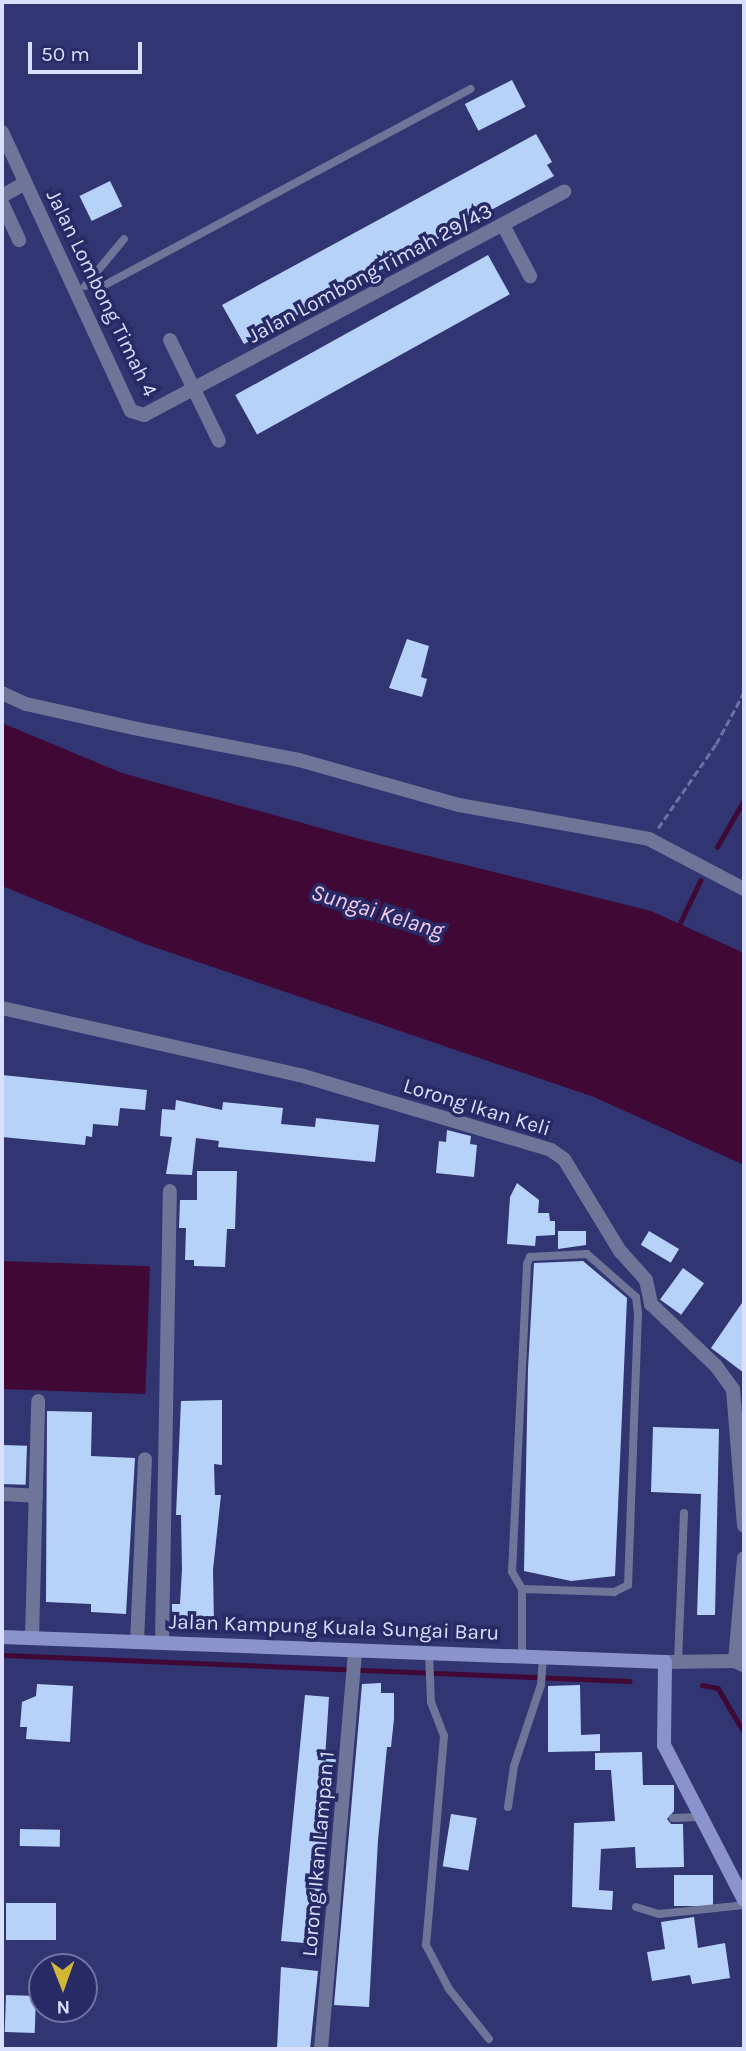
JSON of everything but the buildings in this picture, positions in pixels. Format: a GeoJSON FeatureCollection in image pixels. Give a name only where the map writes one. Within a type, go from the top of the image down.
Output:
{"type":"FeatureCollection","features":[{"type":"Feature","properties":{"kind":"street","name":"Jalan Lombong Timah 4"},"geometry":{"type":"LineString","coordinates":[[2,132],[25,183],[82,289],[131,411],[144,415],[196,391]]}},
{"type":"Feature","properties":{"kind":"street"},"geometry":{"type":"LineString","coordinates":[[2,196],[25,183]]}},
{"type":"Feature","properties":{"kind":"street","name":"Jalan Lombong Timah 29/43"},"geometry":{"type":"LineString","coordinates":[[196,391],[564,192]]}},
{"type":"Feature","properties":{"kind":"street"},"geometry":{"type":"LineString","coordinates":[[2,203],[19,240]]}},
{"type":"Feature","properties":{"kind":"street"},"geometry":{"type":"LineString","coordinates":[[503,225],[530,276]]}},
{"type":"Feature","properties":{"kind":"street"},"geometry":{"type":"LineString","coordinates":[[170,340],[219,441]]}},
{"type":"Feature","properties":{"kind":"street"},"geometry":{"type":"LineString","coordinates":[[2,693],[26,704],[299,760],[459,805],[649,839],[744,889]]}},
{"type":"Feature","properties":{"kind":"street","name":"Lorong Ikan Keli"},"geometry":{"type":"LineString","coordinates":[[2,1008],[300,1075],[551,1150],[564,1159],[620,1251],[646,1280],[651,1304],[716,1366],[733,1389],[744,1527]]}},
{"type":"Feature","properties":{"kind":"street"},"geometry":{"type":"LineString","coordinates":[[162,1641],[170,1191]]}},
{"type":"Feature","properties":{"kind":"street"},"geometry":{"type":"LineString","coordinates":[[32,1638],[38,1401]]}},
{"type":"Feature","properties":{"kind":"street"},"geometry":{"type":"LineString","coordinates":[[138,1642],[145,1458]]}},
{"type":"Feature","properties":{"kind":"street"},"geometry":{"type":"LineString","coordinates":[[2,1494],[36,1496]]}},
{"type":"Feature","properties":{"kind":"street"},"geometry":{"type":"LineString","coordinates":[[744,1558],[741,1662],[671,1662],[664,1745],[744,1903]]}},
{"type":"Feature","properties":{"kind":"street","name":"Jalan Kampung Kuala Sungai Baru"},"geometry":{"type":"LineString","coordinates":[[2,1637],[162,1641],[355,1657],[522,1656],[543,1662],[671,1662]]}},
{"type":"Feature","properties":{"kind":"street","name":"Lorong Ikan Lampan 1"},"geometry":{"type":"LineString","coordinates":[[321,2049],[355,1657]]}},
{"type":"Feature","properties":{"kind":"lane"},"geometry":{"type":"LineString","coordinates":[[82,289],[103,286],[471,89]]}},
{"type":"Feature","properties":{"kind":"lane"},"geometry":{"type":"LineString","coordinates":[[82,289],[124,239]]}},
{"type":"Feature","properties":{"kind":"lane"},"geometry":{"type":"LineString","coordinates":[[522,1589],[614,1592],[628,1585],[638,1313],[636,1297],[587,1254],[530,1256],[527,1264],[512,1572],[522,1589],[522,1656]]}},
{"type":"Feature","properties":{"kind":"lane"},"geometry":{"type":"LineString","coordinates":[[671,1662],[684,1513]]}},
{"type":"Feature","properties":{"kind":"lane"},"geometry":{"type":"LineString","coordinates":[[429,1657],[431,1702],[444,1736],[426,1945],[449,1989],[489,2039]]}},
{"type":"Feature","properties":{"kind":"lane"},"geometry":{"type":"LineString","coordinates":[[508,1807],[514,1766],[542,1679],[543,1662]]}},
{"type":"Feature","properties":{"kind":"lane"},"geometry":{"type":"LineString","coordinates":[[673,1818],[699,1817]]}},
{"type":"Feature","properties":{"kind":"lane"},"geometry":{"type":"LineString","coordinates":[[636,1907],[659,1914],[744,1903]]}},
{"type":"Feature","properties":{"kind":"path"},"geometry":{"type":"LineString","coordinates":[[649,839],[716,744],[744,692]]}},
{"type":"Feature","properties":{"kind":"water","name":"Sungai Kelang"},"geometry":{"type":"Polygon","coordinates":[[[2,723],[122,773],[360,839],[651,911],[744,953],[744,1165],[594,1097],[145,944],[2,886],[2,723]]]}},
{"type":"Feature","properties":{"kind":"water"},"geometry":{"type":"Polygon","coordinates":[[[2,1261],[150,1266],[145,1394],[2,1389],[2,1261]]]}},
{"type":"Feature","properties":{"kind":"waterway"},"geometry":{"type":"LineString","coordinates":[[717,847],[744,800]]}},
{"type":"Feature","properties":{"kind":"waterway"},"geometry":{"type":"LineString","coordinates":[[680,923],[700,881]]}},
{"type":"Feature","properties":{"kind":"waterway"},"geometry":{"type":"LineString","coordinates":[[5,1655],[629,1681]]}},
{"type":"Feature","properties":{"kind":"waterway"},"geometry":{"type":"LineString","coordinates":[[702,1685],[718,1688],[744,1732]]}}]}
